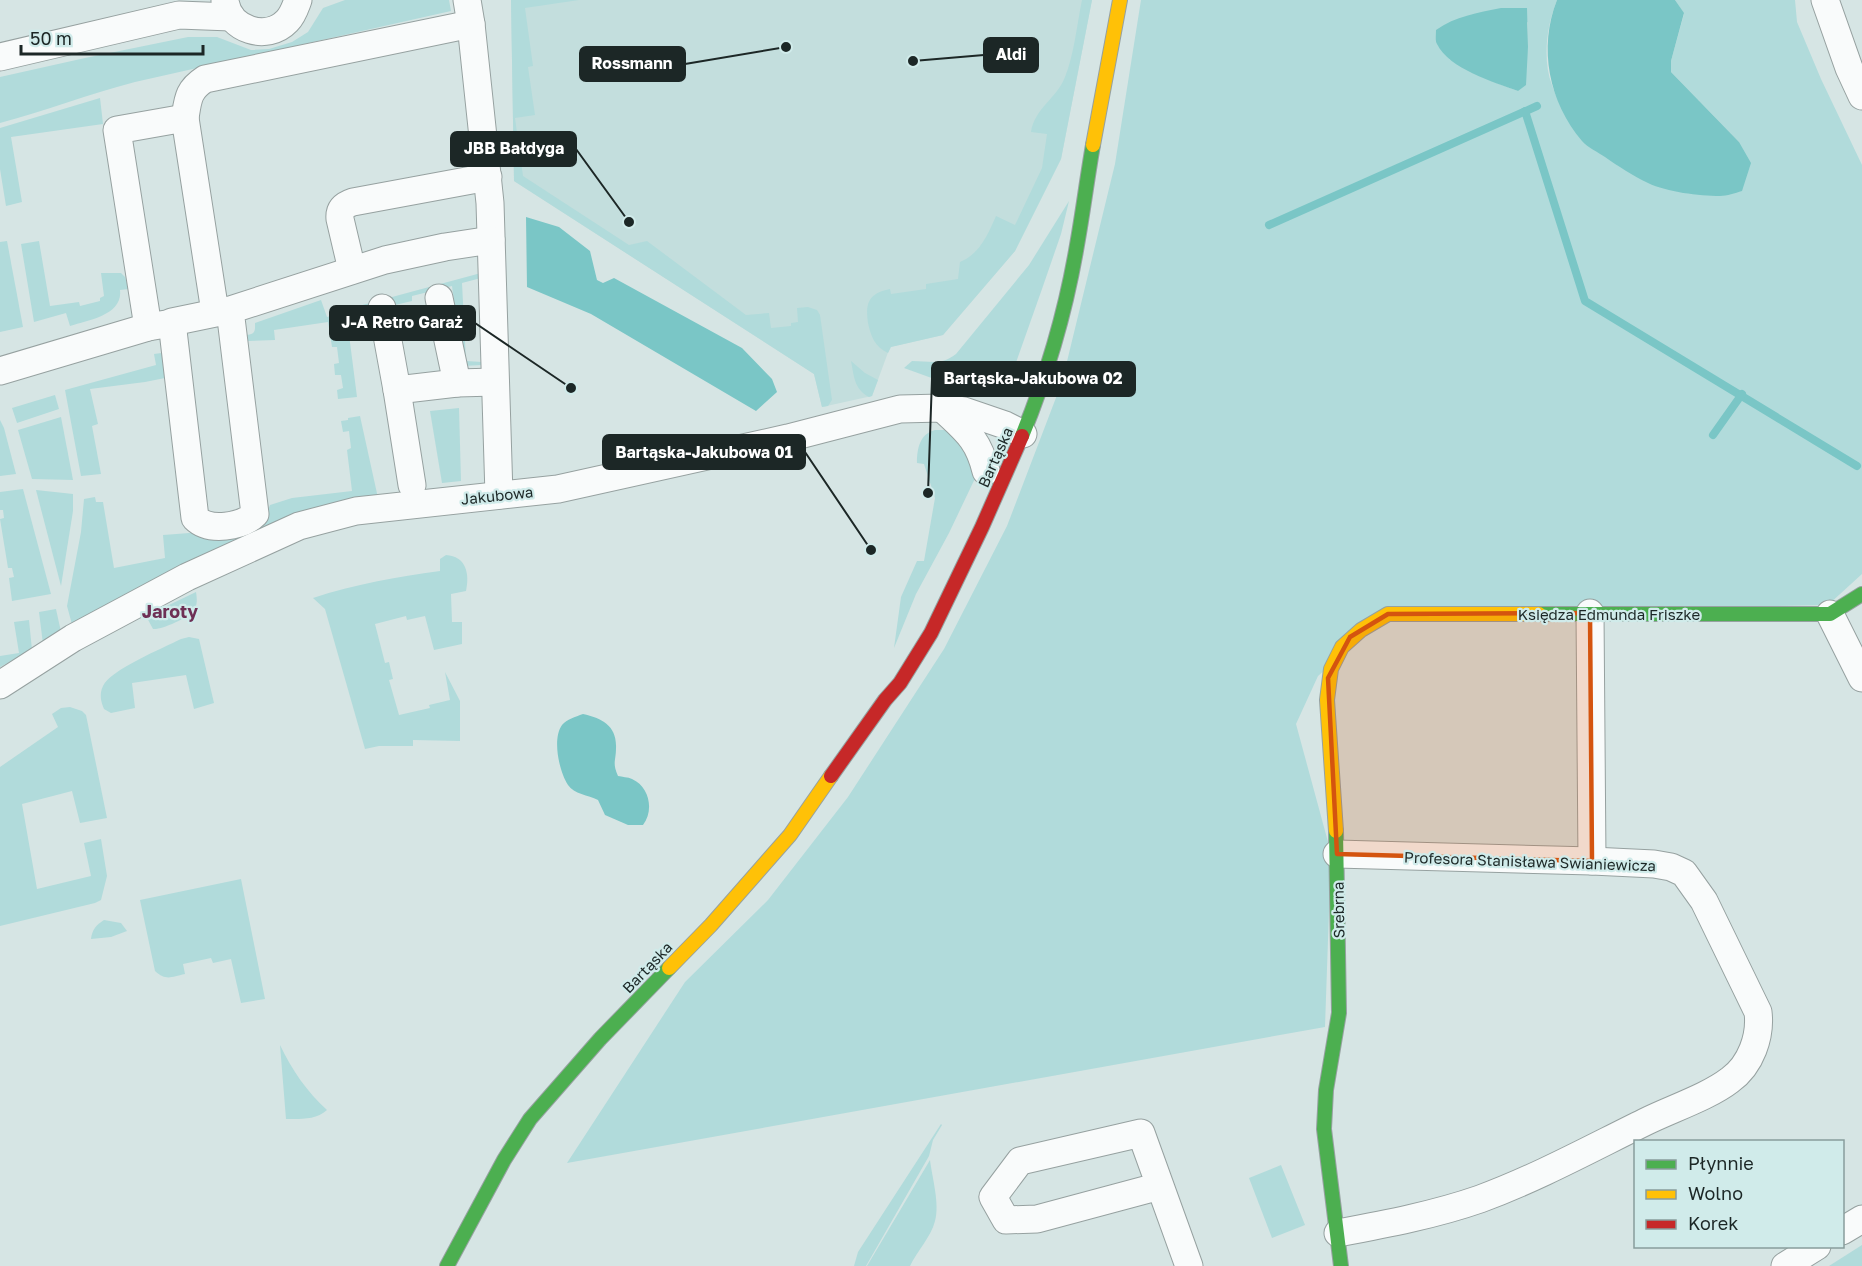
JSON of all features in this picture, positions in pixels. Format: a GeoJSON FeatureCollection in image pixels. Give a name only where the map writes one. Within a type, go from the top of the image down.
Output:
{"type":"FeatureCollection","features":[{"type":"Feature","properties":{"kind":"street"},"geometry":{"type":"LineString","coordinates":[[0,57],[189,8],[228,9],[240,25],[250,30],[263,32],[275,29],[286,22],[293,13],[298,0]]}},
{"type":"Feature","properties":{"kind":"street","name":"Bartąska"},"geometry":{"type":"LineString","coordinates":[[447,1266],[504,1160],[530,1119],[600,1039],[711,925],[790,835],[885,700],[900,683],[932,633],[982,527],[1000,445],[1045,375],[1077,246],[1082,206],[1120,0]]}},
{"type":"Feature","properties":{"kind":"street"},"geometry":{"type":"LineString","coordinates":[[1825,0],[1849,68],[1862,96]]}},
{"type":"Feature","properties":{"kind":"street"},"geometry":{"type":"LineString","coordinates":[[185,118],[117,130],[160,325],[195,518],[208,525],[225,526],[243,522],[255,514],[223,311],[185,118],[190,93],[197,84],[205,79],[469,12],[488,177],[499,495]]}},
{"type":"Feature","properties":{"kind":"street"},"geometry":{"type":"LineString","coordinates":[[352,270],[340,219],[344,205],[488,177]]}},
{"type":"Feature","properties":{"kind":"street","name":"Bartąska"},"geometry":{"type":"LineString","coordinates":[[1060,261],[1082,206]]}},
{"type":"Feature","properties":{"kind":"street"},"geometry":{"type":"LineString","coordinates":[[0,371],[160,325],[223,311],[385,260],[491,240]]}},
{"type":"Feature","properties":{"kind":"street"},"geometry":{"type":"LineString","coordinates":[[439,298],[457,383]]}},
{"type":"Feature","properties":{"kind":"street"},"geometry":{"type":"LineString","coordinates":[[382,308],[412,485]]}},
{"type":"Feature","properties":{"kind":"street"},"geometry":{"type":"LineString","coordinates":[[397,390],[457,383],[495,382]]}},
{"type":"Feature","properties":{"kind":"street"},"geometry":{"type":"LineString","coordinates":[[942,408],[976,441],[983,456],[1000,445]]}},
{"type":"Feature","properties":{"kind":"street","name":"Jakubowa"},"geometry":{"type":"LineString","coordinates":[[0,685],[74,638],[198,573],[299,526],[356,511],[499,495],[556,480],[788,438],[900,409],[942,408],[964,411],[1000,445]]}},
{"type":"Feature","properties":{"kind":"street"},"geometry":{"type":"LineString","coordinates":[[1862,594],[1830,614],[1862,678]]}},
{"type":"Feature","properties":{"kind":"street"},"geometry":{"type":"LineString","coordinates":[[1590,613],[1592,861]]}},
{"type":"Feature","properties":{"kind":"street","name":"Księdza Edmunda Friszke"},"geometry":{"type":"LineString","coordinates":[[1388,614],[1830,614]]}},
{"type":"Feature","properties":{"kind":"street","name":"Srebrna"},"geometry":{"type":"LineString","coordinates":[[1341,1266],[1324,1129],[1326,1090],[1340,1013],[1337,854],[1328,731],[1328,678],[1341,648],[1350,637],[1388,614]]}},
{"type":"Feature","properties":{"kind":"street","name":"Bartąska"},"geometry":{"type":"LineString","coordinates":[[885,700],[903,651]]}},
{"type":"Feature","properties":{"kind":"street","name":"Profesora Stanisława Swianiewicza"},"geometry":{"type":"LineString","coordinates":[[1337,854],[1592,861],[1671,867],[1684,873],[1704,901],[1758,1012],[1759,1023],[1757,1040],[1743,1067],[1731,1080],[1714,1090],[1535,1177],[1478,1199],[1422,1216],[1338,1233]]}},
{"type":"Feature","properties":{"kind":"street"},"geometry":{"type":"LineString","coordinates":[[1160,1186],[1037,1219],[1006,1221],[993,1197],[1020,1161],[1141,1133],[1189,1266]]}},
{"type":"Feature","properties":{"kind":"street"},"geometry":{"type":"LineString","coordinates":[[1844,1230],[1862,1219]]}},
{"type":"Feature","properties":{"kind":"street"},"geometry":{"type":"LineString","coordinates":[[1785,1266],[1813,1248]]}},
{"type":"Feature","properties":{"kind":"highlighted area"},"geometry":{"type":"Polygon","coordinates":[[[1590,613],[1592,861],[1337,854],[1328,678],[1350,637],[1388,614],[1590,613]]]}},
{"type":"Feature","properties":{"kind":"shaded area"},"geometry":{"type":"Polygon","coordinates":[[[345,0],[449,0],[451,11],[135,82],[0,123],[0,77],[188,37],[217,37],[251,50],[269,49],[292,42],[308,32],[323,8],[345,0]]]}},
{"type":"Feature","properties":{"kind":"shaded area"},"geometry":{"type":"Polygon","coordinates":[[[511,0],[1092,0],[1061,159],[1015,251],[943,335],[890,347],[872,396],[822,407],[814,374],[514,181],[511,0]]]}},
{"type":"Feature","properties":{"kind":"shaded area"},"geometry":{"type":"Polygon","coordinates":[[[511,0],[579,0],[525,8],[533,66],[528,67],[535,115],[515,118],[523,176],[629,245],[647,241],[746,315],[769,313],[771,328],[791,326],[791,323],[798,322],[797,308],[808,307],[817,310],[820,315],[832,400],[828,406],[822,407],[814,374],[514,181],[511,0]]]}},
{"type":"Feature","properties":{"kind":"shaded area"},"geometry":{"type":"Polygon","coordinates":[[[1082,0],[1092,0],[1061,159],[1015,251],[943,335],[891,347],[888,353],[884,351],[874,341],[868,323],[867,310],[873,296],[890,289],[891,294],[926,289],[926,284],[958,279],[960,262],[978,249],[996,216],[1015,225],[1042,168],[1047,134],[1031,132],[1033,124],[1065,77],[1082,0]]]}},
{"type":"Feature","properties":{"kind":"shaded area"},"geometry":{"type":"Polygon","coordinates":[[[1141,0],[1557,0],[1548,31],[1547,64],[1553,89],[1565,115],[1739,142],[1671,72],[1671,61],[1684,14],[1675,0],[1795,0],[1797,22],[1862,165],[1862,574],[1828,605],[1388,614],[1318,676],[1296,724],[1331,853],[1325,1027],[567,1163],[685,982],[768,900],[848,797],[944,649],[1007,526],[1062,382],[1115,164],[1141,0]],[[1528,22],[1449,59],[1482,77],[1518,91],[1528,47],[1528,22]]]}},
{"type":"Feature","properties":{"kind":"shaded area"},"geometry":{"type":"Polygon","coordinates":[[[100,98],[103,124],[11,137],[22,202],[6,206],[0,169],[0,128],[100,98]]]}},
{"type":"Feature","properties":{"kind":"shaded area"},"geometry":{"type":"Polygon","coordinates":[[[1069,201],[1061,234],[1013,371],[1005,387],[996,392],[973,393],[904,368],[912,361],[940,361],[956,354],[1029,265],[1069,201]]]}},
{"type":"Feature","properties":{"kind":"shaded area"},"geometry":{"type":"Polygon","coordinates":[[[7,241],[23,327],[0,332],[0,242],[7,241]]]}},
{"type":"Feature","properties":{"kind":"shaded area"},"geometry":{"type":"Polygon","coordinates":[[[39,241],[50,306],[79,302],[80,306],[100,301],[100,298],[104,296],[101,273],[121,273],[129,289],[120,290],[116,305],[111,311],[95,319],[70,326],[66,313],[34,322],[21,244],[39,241]]]}},
{"type":"Feature","properties":{"kind":"shaded area"},"geometry":{"type":"Polygon","coordinates":[[[481,273],[481,278],[462,283],[466,361],[482,362],[482,365],[463,366],[452,286],[412,296],[412,301],[395,305],[394,301],[373,305],[372,311],[356,314],[355,307],[481,273]]]}},
{"type":"Feature","properties":{"kind":"shaded area"},"geometry":{"type":"Polygon","coordinates":[[[321,300],[327,317],[346,311],[357,397],[338,399],[337,390],[343,388],[341,375],[335,375],[334,364],[339,363],[337,347],[332,347],[328,322],[274,330],[275,340],[248,341],[247,335],[255,330],[255,323],[321,300]]]}},
{"type":"Feature","properties":{"kind":"shaded area"},"geometry":{"type":"Polygon","coordinates":[[[169,352],[165,378],[90,389],[98,424],[92,426],[101,474],[81,476],[65,390],[156,365],[154,354],[169,352]]]}},
{"type":"Feature","properties":{"kind":"shaded area"},"geometry":{"type":"Polygon","coordinates":[[[851,361],[878,380],[872,396],[869,397],[860,390],[854,377],[851,361]]]}},
{"type":"Feature","properties":{"kind":"shaded area"},"geometry":{"type":"Polygon","coordinates":[[[55,395],[59,409],[17,423],[12,408],[55,395]]]}},
{"type":"Feature","properties":{"kind":"shaded area"},"geometry":{"type":"Polygon","coordinates":[[[459,408],[461,481],[442,483],[430,411],[459,408]]]}},
{"type":"Feature","properties":{"kind":"shaded area"},"geometry":{"type":"Polygon","coordinates":[[[360,416],[378,498],[402,498],[73,628],[67,606],[81,532],[84,499],[95,497],[96,502],[103,502],[114,568],[165,558],[163,535],[216,531],[266,515],[270,505],[292,498],[352,491],[347,450],[351,448],[349,431],[343,432],[341,421],[360,416]]]}},
{"type":"Feature","properties":{"kind":"shaded area"},"geometry":{"type":"Polygon","coordinates":[[[61,417],[73,480],[32,479],[18,430],[61,417]]]}},
{"type":"Feature","properties":{"kind":"shaded area"},"geometry":{"type":"Polygon","coordinates":[[[0,420],[4,428],[16,474],[0,476],[0,420]]]}},
{"type":"Feature","properties":{"kind":"shaded area"},"geometry":{"type":"Polygon","coordinates":[[[935,430],[954,433],[979,470],[916,594],[894,648],[901,597],[917,561],[924,561],[935,498],[924,464],[917,463],[917,458],[922,439],[935,430]]]}},
{"type":"Feature","properties":{"kind":"shaded area"},"geometry":{"type":"Polygon","coordinates":[[[23,489],[51,594],[12,601],[9,578],[14,577],[12,568],[8,568],[0,519],[4,518],[3,510],[0,510],[0,492],[23,489]]]}},
{"type":"Feature","properties":{"kind":"shaded area"},"geometry":{"type":"Polygon","coordinates":[[[36,490],[73,494],[73,511],[61,586],[36,490]]]}},
{"type":"Feature","properties":{"kind":"shaded area"},"geometry":{"type":"Polygon","coordinates":[[[446,555],[453,556],[462,562],[467,572],[466,591],[451,594],[452,622],[462,622],[462,644],[434,650],[425,616],[407,620],[406,616],[375,624],[385,663],[389,662],[393,679],[389,680],[399,715],[430,708],[429,705],[450,700],[445,672],[460,701],[460,741],[413,740],[413,746],[379,746],[365,749],[325,609],[313,598],[376,582],[440,571],[440,559],[446,555]]]}},
{"type":"Feature","properties":{"kind":"shaded area"},"geometry":{"type":"Polygon","coordinates":[[[196,592],[195,609],[190,614],[168,626],[153,629],[146,616],[196,592]]]}},
{"type":"Feature","properties":{"kind":"shaded area"},"geometry":{"type":"Polygon","coordinates":[[[56,609],[61,632],[43,644],[39,612],[56,609]]]}},
{"type":"Feature","properties":{"kind":"shaded area"},"geometry":{"type":"Polygon","coordinates":[[[29,620],[32,650],[0,667],[0,656],[19,653],[14,622],[29,620]]]}},
{"type":"Feature","properties":{"kind":"shaded area"},"geometry":{"type":"Polygon","coordinates":[[[189,637],[199,639],[214,703],[194,709],[186,675],[132,683],[135,708],[111,713],[104,709],[101,701],[103,686],[116,673],[138,660],[189,637]]]}},
{"type":"Feature","properties":{"kind":"shaded area"},"geometry":{"type":"Polygon","coordinates":[[[70,707],[86,715],[107,818],[80,823],[72,791],[22,804],[37,889],[91,876],[84,843],[101,839],[107,876],[101,900],[0,926],[0,767],[58,727],[52,714],[61,708],[70,707]]]}},
{"type":"Feature","properties":{"kind":"shaded area"},"geometry":{"type":"Polygon","coordinates":[[[241,879],[265,999],[241,1003],[231,959],[213,963],[211,958],[183,964],[185,974],[172,977],[162,976],[155,971],[140,900],[241,879]]]}},
{"type":"Feature","properties":{"kind":"shaded area"},"geometry":{"type":"Polygon","coordinates":[[[104,920],[121,923],[127,931],[111,937],[91,939],[95,928],[104,920]]]}},
{"type":"Feature","properties":{"kind":"shaded area"},"geometry":{"type":"Polygon","coordinates":[[[280,1045],[300,1080],[327,1110],[318,1116],[286,1119],[280,1045]]]}},
{"type":"Feature","properties":{"kind":"shaded area"},"geometry":{"type":"Polygon","coordinates":[[[941,1124],[933,1140],[929,1156],[866,1266],[854,1266],[858,1252],[941,1124]]]}},
{"type":"Feature","properties":{"kind":"shaded area"},"geometry":{"type":"Polygon","coordinates":[[[930,1160],[937,1207],[935,1221],[927,1238],[910,1266],[867,1266],[930,1160]]]}},
{"type":"Feature","properties":{"kind":"shaded area"},"geometry":{"type":"Polygon","coordinates":[[[1281,1165],[1305,1225],[1272,1238],[1249,1178],[1281,1165]]]}},
{"type":"Feature","properties":{"kind":"shaded area"},"geometry":{"type":"Polygon","coordinates":[[[1862,1245],[1862,1266],[1829,1266],[1862,1245]]]}},
{"type":"Feature","properties":{"kind":"water"},"geometry":{"type":"Polygon","coordinates":[[[1557,0],[1675,0],[1684,13],[1671,61],[1671,72],[1739,142],[1751,163],[1742,191],[1712,196],[1664,189],[1626,171],[1582,141],[1562,109],[1550,74],[1548,37],[1557,0]]]}},
{"type":"Feature","properties":{"kind":"water"},"geometry":{"type":"Polygon","coordinates":[[[1501,8],[1527,8],[1526,85],[1518,91],[1485,79],[1451,61],[1436,41],[1436,30],[1451,21],[1501,8]]]}},
{"type":"Feature","properties":{"kind":"water"},"geometry":{"type":"Polygon","coordinates":[[[526,217],[559,227],[590,251],[597,280],[603,283],[614,278],[742,348],[772,379],[777,392],[756,411],[591,314],[527,287],[526,217]]]}},
{"type":"Feature","properties":{"kind":"water"},"geometry":{"type":"Polygon","coordinates":[[[583,714],[602,721],[611,729],[616,740],[615,765],[618,776],[630,778],[638,783],[646,793],[649,806],[643,825],[628,825],[605,815],[598,800],[577,792],[568,785],[560,764],[557,738],[564,723],[583,714]]]}},
{"type":"Feature","properties":{"kind":"waterway"},"geometry":{"type":"LineString","coordinates":[[1269,225],[1537,106]]}},
{"type":"Feature","properties":{"kind":"waterway"},"geometry":{"type":"LineString","coordinates":[[1525,111],[1585,301],[1857,466]]}},
{"type":"Feature","properties":{"kind":"waterway"},"geometry":{"type":"LineString","coordinates":[[1713,435],[1742,394]]}},
{"type":"Feature","properties":{"kind":"traffic: fast"},"geometry":{"type":"LineString","coordinates":[[1022,436],[1040,390],[1067,294],[1093,145]]}},
{"type":"Feature","properties":{"kind":"traffic: fast"},"geometry":{"type":"LineString","coordinates":[[1539,614],[1830,614],[1862,594]]}},
{"type":"Feature","properties":{"kind":"traffic: fast"},"geometry":{"type":"LineString","coordinates":[[1336,831],[1339,1013],[1326,1090],[1324,1129],[1341,1266]]}},
{"type":"Feature","properties":{"kind":"traffic: fast"},"geometry":{"type":"LineString","coordinates":[[447,1266],[504,1160],[530,1119],[600,1039],[669,968]]}},
{"type":"Feature","properties":{"kind":"traffic: slow"},"geometry":{"type":"LineString","coordinates":[[1093,145],[1120,0]]}},
{"type":"Feature","properties":{"kind":"traffic: slow"},"geometry":{"type":"LineString","coordinates":[[1336,831],[1327,700],[1331,669],[1342,647],[1361,630],[1388,614],[1539,614]]}},
{"type":"Feature","properties":{"kind":"traffic: slow"},"geometry":{"type":"LineString","coordinates":[[669,968],[711,925],[790,835],[831,776]]}},
{"type":"Feature","properties":{"kind":"traffic: jam"},"geometry":{"type":"LineString","coordinates":[[831,776],[885,700],[900,683],[931,633],[982,527],[1022,436]]}},
{"type":"Feature","properties":{"kind":"place","name":"Rossmann"},"geometry":{"type":"Point","coordinates":[786,47]}},
{"type":"Feature","properties":{"kind":"place","name":"Aldi"},"geometry":{"type":"Point","coordinates":[913,61]}},
{"type":"Feature","properties":{"kind":"place","name":"JBB Bałdyga"},"geometry":{"type":"Point","coordinates":[629,222]}},
{"type":"Feature","properties":{"kind":"place","name":"J-A Retro Garaż"},"geometry":{"type":"Point","coordinates":[571,388]}},
{"type":"Feature","properties":{"kind":"place","name":"Bartąska-Jakubowa 02"},"geometry":{"type":"Point","coordinates":[928,493]}},
{"type":"Feature","properties":{"kind":"place","name":"Bartąska-Jakubowa 01"},"geometry":{"type":"Point","coordinates":[871,550]}},
{"type":"Feature","properties":{"kind":"district","name":"Jaroty"},"geometry":{"type":"Point","coordinates":[170,611]}}]}
